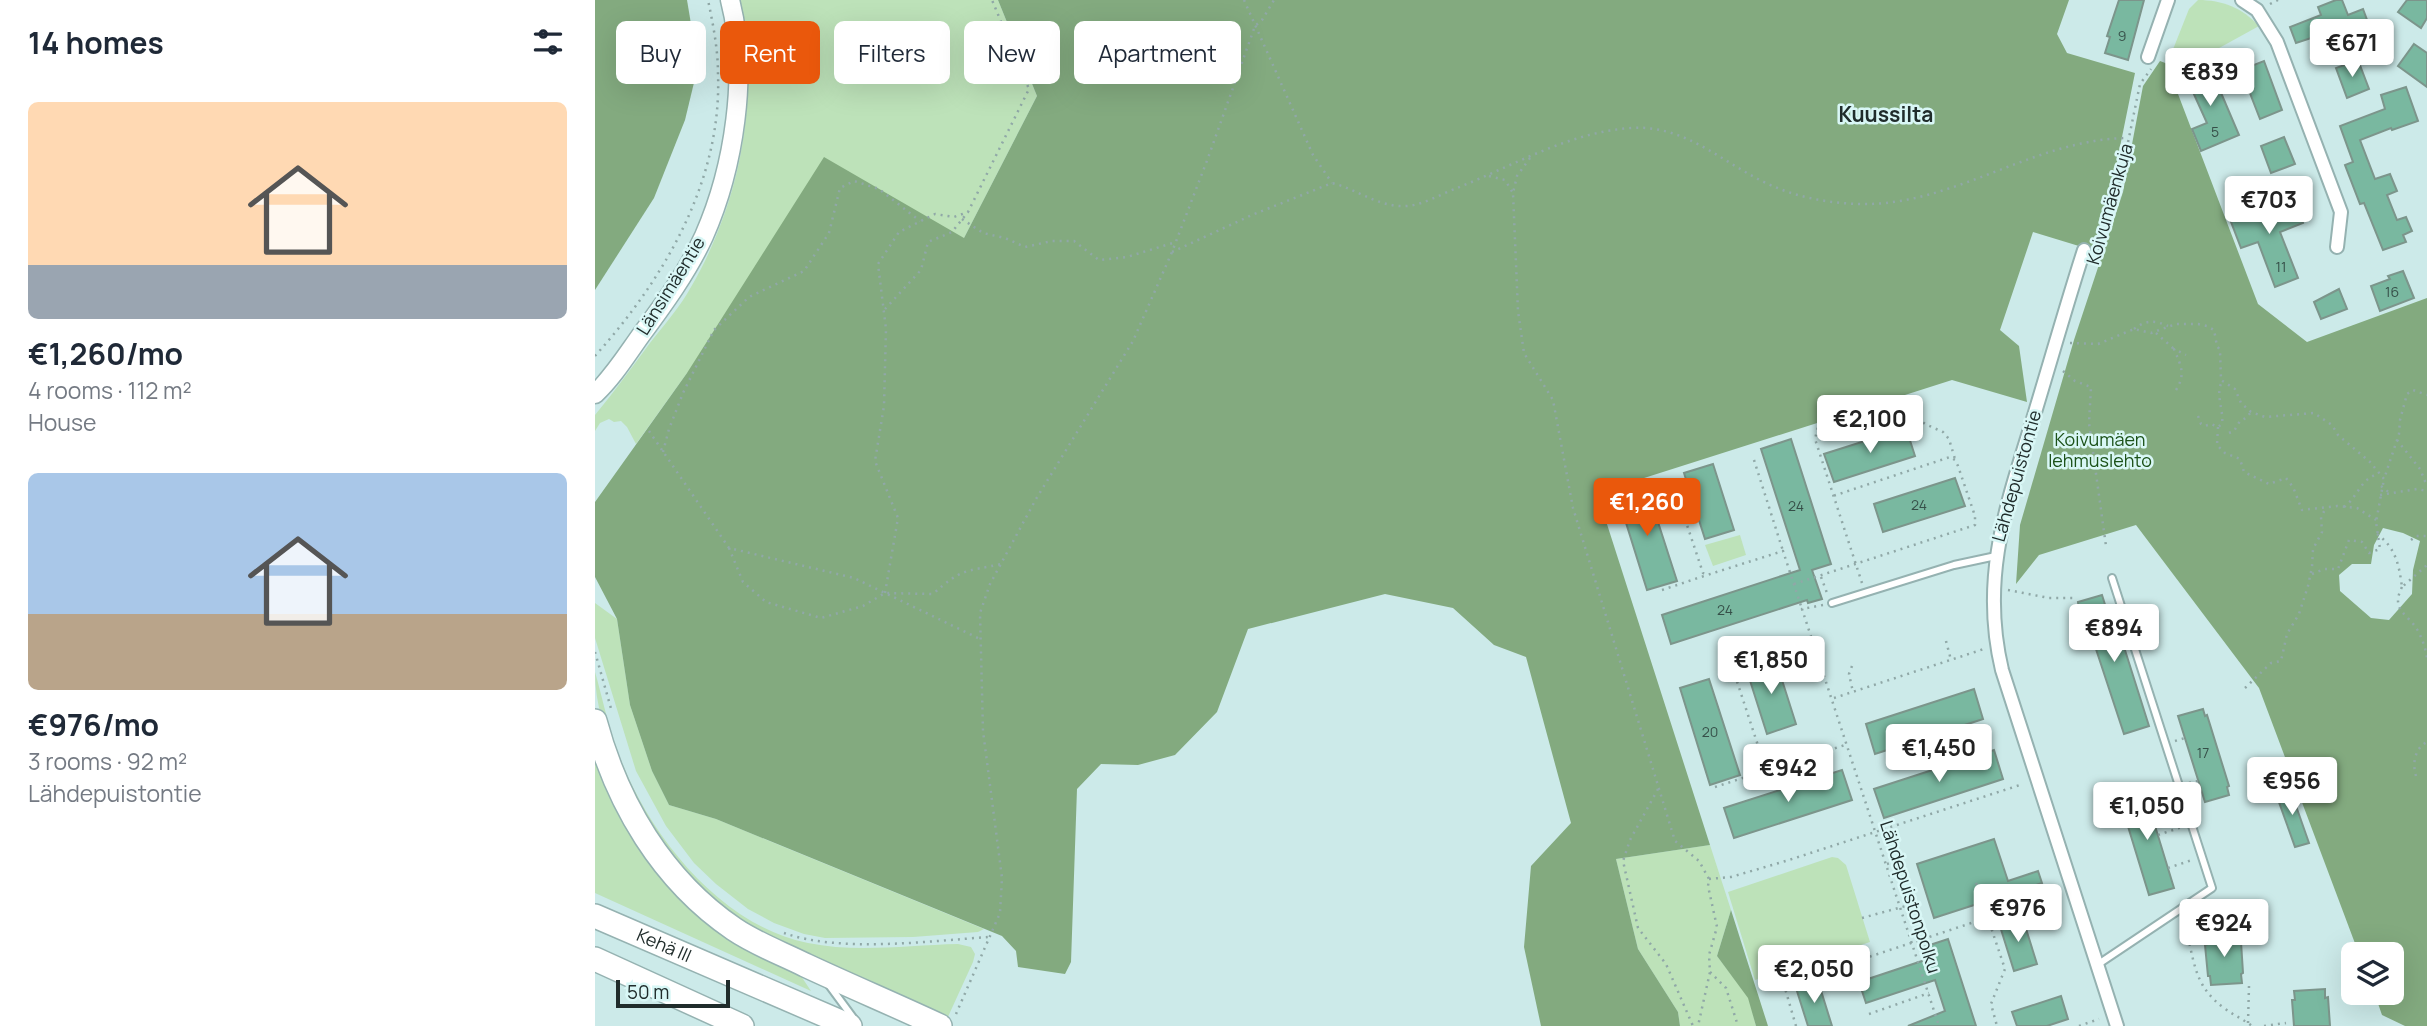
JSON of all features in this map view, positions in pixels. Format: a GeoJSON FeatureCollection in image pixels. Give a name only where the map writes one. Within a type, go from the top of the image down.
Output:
{"type":"FeatureCollection","features":[{"type":"Feature","properties":{"kind":"highway"},"geometry":{"type":"LineString","coordinates":[[605,720],[608,761],[627,807],[671,871],[712,912],[756,942],[818,971],[948,1021]]}},
{"type":"Feature","properties":{"kind":"highway"},"geometry":{"type":"LineString","coordinates":[[595,902],[656,941]]}},
{"type":"Feature","properties":{"kind":"highway","name":"Kehä III"},"geometry":{"type":"LineString","coordinates":[[595,916],[849,1026]]}},
{"type":"Feature","properties":{"kind":"highway"},"geometry":{"type":"LineString","coordinates":[[595,959],[742,1026]]}},
{"type":"Feature","properties":{"kind":"highway"},"geometry":{"type":"LineString","coordinates":[[595,966],[631,976]]}},
{"type":"Feature","properties":{"kind":"main road","name":"Länsimäentie"},"geometry":{"type":"LineString","coordinates":[[595,394],[606,384],[660,310],[704,235],[715,206],[729,157],[736,115],[736,37],[730,0]]}},
{"type":"Feature","properties":{"kind":"street"},"geometry":{"type":"LineString","coordinates":[[2149,55],[2168,0]]}},
{"type":"Feature","properties":{"kind":"street"},"geometry":{"type":"LineString","coordinates":[[2242,0],[2257,10],[2277,42],[2341,212],[2337,247]]}},
{"type":"Feature","properties":{"kind":"street","name":"Lähdepuistontie"},"geometry":{"type":"LineString","coordinates":[[2084,250],[2003,520],[1996,556],[1993,603],[1996,646],[2036,780],[2117,1026]]}},
{"type":"Feature","properties":{"kind":"lane"},"geometry":{"type":"LineString","coordinates":[[1832,603],[1954,565],[1996,556]]}},
{"type":"Feature","properties":{"kind":"lane"},"geometry":{"type":"LineString","coordinates":[[2097,965],[2212,888],[2112,578]]}},
{"type":"Feature","properties":{"kind":"lane"},"geometry":{"type":"LineString","coordinates":[[818,971],[859,1026]]}},
{"type":"Feature","properties":{"kind":"path"},"geometry":{"type":"LineString","coordinates":[[595,356],[617,332],[668,259],[685,226],[705,172],[712,142],[719,76],[708,0]]}},
{"type":"Feature","properties":{"kind":"path"},"geometry":{"type":"LineString","coordinates":[[884,310],[921,270],[928,242],[952,232],[968,212],[1029,89],[992,0]]}},
{"type":"Feature","properties":{"kind":"path"},"geometry":{"type":"LineString","coordinates":[[1244,0],[1314,155],[1332,183],[1378,201],[1408,206],[1602,131],[1648,128],[1691,139],[1774,187],[1830,201],[1884,204],[1931,194],[2081,142],[2129,138]]}},
{"type":"Feature","properties":{"kind":"path"},"geometry":{"type":"LineString","coordinates":[[948,1021],[974,974],[1001,906],[1002,878],[983,731],[980,613],[990,584],[1036,499],[1133,341],[1209,158],[1255,26],[1262,20],[1274,0]]}},
{"type":"Feature","properties":{"kind":"path","name":"Koivumäenkuja"},"geometry":{"type":"LineString","coordinates":[[2097,257],[2118,191],[2140,84],[2154,64],[2149,55]]}},
{"type":"Feature","properties":{"kind":"path"},"geometry":{"type":"LineString","coordinates":[[1532,156],[1517,176],[1513,193],[1518,311],[1524,353],[1553,400],[1573,508],[1675,841],[1699,861],[1709,879],[1708,886],[1717,927],[1709,955],[1710,972],[1695,1026]]}},
{"type":"Feature","properties":{"kind":"path"},"geometry":{"type":"LineString","coordinates":[[1488,176],[1505,180],[1513,193]]}},
{"type":"Feature","properties":{"kind":"path"},"geometry":{"type":"LineString","coordinates":[[663,452],[683,394],[714,330],[749,298],[804,271],[829,233],[839,188],[854,181],[880,189],[920,221]]}},
{"type":"Feature","properties":{"kind":"path"},"geometry":{"type":"LineString","coordinates":[[1172,252],[1252,215],[1332,183]]}},
{"type":"Feature","properties":{"kind":"path"},"geometry":{"type":"LineString","coordinates":[[885,593],[898,518],[875,461],[884,406],[886,329],[879,264],[899,232],[935,214],[954,217],[968,212]]}},
{"type":"Feature","properties":{"kind":"path"},"geometry":{"type":"LineString","coordinates":[[962,219],[983,233],[1005,238],[1025,247],[1052,241],[1074,241],[1099,260],[1127,257],[1176,242]]}},
{"type":"Feature","properties":{"kind":"path"},"geometry":{"type":"LineString","coordinates":[[2069,342],[2098,344],[2147,322],[2157,321],[2168,326]]}},
{"type":"Feature","properties":{"kind":"path"},"geometry":{"type":"LineString","coordinates":[[2134,329],[2156,332],[2168,326],[2187,323],[2212,328],[2220,350],[2219,374],[2222,382],[2235,389],[2241,403],[2251,412],[2265,417],[2314,413],[2332,425],[2384,479]]}},
{"type":"Feature","properties":{"kind":"path"},"geometry":{"type":"LineString","coordinates":[[2156,332],[2174,349],[2186,355]]}},
{"type":"Feature","properties":{"kind":"path"},"geometry":{"type":"LineString","coordinates":[[2174,349],[2183,376],[2176,390]]}},
{"type":"Feature","properties":{"kind":"path"},"geometry":{"type":"LineString","coordinates":[[2057,380],[2061,369],[2068,377],[2091,387],[2089,423],[2106,547]]}},
{"type":"Feature","properties":{"kind":"path"},"geometry":{"type":"LineString","coordinates":[[2222,382],[2218,390],[2224,421],[2218,427],[2217,445],[2225,453],[2240,459],[2241,468],[2247,475],[2269,484],[2286,478],[2293,487],[2302,510],[2359,508],[2376,520]]}},
{"type":"Feature","properties":{"kind":"path"},"geometry":{"type":"LineString","coordinates":[[2310,575],[2324,569],[2338,569],[2349,540],[2362,542],[2369,553],[2380,549],[2376,520],[2381,486],[2397,440],[2407,394],[2413,390],[2427,395]]}},
{"type":"Feature","properties":{"kind":"path"},"geometry":{"type":"LineString","coordinates":[[1794,584],[1856,565],[1975,525],[1975,516],[1949,439],[1943,432],[1925,424],[1898,402],[1818,426],[1815,439],[1833,496],[1856,565],[1866,593]]}},
{"type":"Feature","properties":{"kind":"path"},"geometry":{"type":"LineString","coordinates":[[2229,433],[2251,412]]}},
{"type":"Feature","properties":{"kind":"path"},"geometry":{"type":"LineString","coordinates":[[2198,416],[2202,425],[2214,424],[2218,427]]}},
{"type":"Feature","properties":{"kind":"path"},"geometry":{"type":"LineString","coordinates":[[649,431],[729,548],[743,582],[766,602],[821,618],[863,606],[885,593],[933,594],[953,576],[971,568],[1001,565]]}},
{"type":"Feature","properties":{"kind":"path"},"geometry":{"type":"LineString","coordinates":[[2380,495],[2427,489],[2420,469],[2397,440]]}},
{"type":"Feature","properties":{"kind":"path"},"geometry":{"type":"LineString","coordinates":[[1833,496],[1944,458],[1955,460]]}},
{"type":"Feature","properties":{"kind":"path","name":"Lähdepuistonpolku"},"geometry":{"type":"LineString","coordinates":[[1754,460],[1940,1026]]}},
{"type":"Feature","properties":{"kind":"path"},"geometry":{"type":"LineString","coordinates":[[2344,507],[2351,502],[2363,481],[2379,474]]}},
{"type":"Feature","properties":{"kind":"path"},"geometry":{"type":"LineString","coordinates":[[1674,486],[1703,573],[1707,575]]}},
{"type":"Feature","properties":{"kind":"path"},"geometry":{"type":"LineString","coordinates":[[2381,486],[2391,494]]}},
{"type":"Feature","properties":{"kind":"path"},"geometry":{"type":"LineString","coordinates":[[2245,688],[2271,663],[2281,661],[2287,634],[2299,614],[2310,575],[2312,549],[2322,532],[2321,517],[2326,508]]}},
{"type":"Feature","properties":{"kind":"path"},"geometry":{"type":"LineString","coordinates":[[2377,534],[2389,543],[2396,556],[2400,565],[2402,587]]}},
{"type":"Feature","properties":{"kind":"path"},"geometry":{"type":"LineString","coordinates":[[2411,540],[2416,536],[2427,536]]}},
{"type":"Feature","properties":{"kind":"path"},"geometry":{"type":"LineString","coordinates":[[729,548],[854,578],[980,639]]}},
{"type":"Feature","properties":{"kind":"path"},"geometry":{"type":"LineString","coordinates":[[1662,590],[1783,551]]}},
{"type":"Feature","properties":{"kind":"path"},"geometry":{"type":"LineString","coordinates":[[2427,565],[2402,587],[2398,597],[2398,607],[2418,630],[2427,659]]}},
{"type":"Feature","properties":{"kind":"path"},"geometry":{"type":"LineString","coordinates":[[1802,609],[1832,603],[1821,576]]}},
{"type":"Feature","properties":{"kind":"path"},"geometry":{"type":"LineString","coordinates":[[2008,590],[2049,598],[2073,598]]}},
{"type":"Feature","properties":{"kind":"path"},"geometry":{"type":"LineString","coordinates":[[1766,770],[1731,663],[1811,637]]}},
{"type":"Feature","properties":{"kind":"path"},"geometry":{"type":"LineString","coordinates":[[1946,641],[1951,660]]}},
{"type":"Feature","properties":{"kind":"path"},"geometry":{"type":"LineString","coordinates":[[1833,699],[1996,646]]}},
{"type":"Feature","properties":{"kind":"path"},"geometry":{"type":"LineString","coordinates":[[595,652],[605,720]]}},
{"type":"Feature","properties":{"kind":"path"},"geometry":{"type":"LineString","coordinates":[[1852,666],[1849,674],[1853,692]]}},
{"type":"Feature","properties":{"kind":"path"},"geometry":{"type":"LineString","coordinates":[[2416,776],[2414,766],[2417,751],[2427,741]]}},
{"type":"Feature","properties":{"kind":"path"},"geometry":{"type":"LineString","coordinates":[[1716,787],[1848,744]]}},
{"type":"Feature","properties":{"kind":"path"},"geometry":{"type":"LineString","coordinates":[[1709,879],[1743,874],[2036,780]]}},
{"type":"Feature","properties":{"kind":"path"},"geometry":{"type":"LineString","coordinates":[[1659,788],[1630,840],[1623,861],[1638,928],[1667,964],[1695,1026]]}},
{"type":"Feature","properties":{"kind":"path"},"geometry":{"type":"LineString","coordinates":[[2148,803],[2182,793]]}},
{"type":"Feature","properties":{"kind":"path"},"geometry":{"type":"LineString","coordinates":[[2158,835],[2192,824]]}},
{"type":"Feature","properties":{"kind":"path"},"geometry":{"type":"LineString","coordinates":[[2168,868],[2202,857]]}},
{"type":"Feature","properties":{"kind":"path"},"geometry":{"type":"LineString","coordinates":[[1887,864],[1899,860]]}},
{"type":"Feature","properties":{"kind":"path"},"geometry":{"type":"LineString","coordinates":[[1976,883],[2005,969],[1991,1004],[1997,1026]]}},
{"type":"Feature","properties":{"kind":"path"},"geometry":{"type":"LineString","coordinates":[[1796,1026],[1784,985],[2073,890]]}},
{"type":"Feature","properties":{"kind":"path"},"geometry":{"type":"LineString","coordinates":[[1862,918],[1913,904]]}},
{"type":"Feature","properties":{"kind":"path"},"geometry":{"type":"LineString","coordinates":[[781,932],[821,942],[857,943],[989,937]]}},
{"type":"Feature","properties":{"kind":"path"},"geometry":{"type":"LineString","coordinates":[[2188,937],[2197,978],[2208,995],[2252,1026]]}},
{"type":"Feature","properties":{"kind":"path"},"geometry":{"type":"LineString","coordinates":[[1710,972],[1726,988],[1738,1026]]}},
{"type":"Feature","properties":{"kind":"path"},"geometry":{"type":"LineString","coordinates":[[2248,1023],[2249,986]]}},
{"type":"Feature","properties":{"kind":"path"},"geometry":{"type":"LineString","coordinates":[[1869,1014],[1929,993]]}},
{"type":"Feature","properties":{"kind":"path"},"geometry":{"type":"LineString","coordinates":[[2265,1026],[2286,1023]]}},
{"type":"Feature","properties":{"kind":"green space"},"geometry":{"type":"Polygon","coordinates":[[[595,0],[687,0],[690,21],[616,21],[616,84],[694,84],[685,120],[654,198],[595,290],[595,0]]]}},
{"type":"Feature","properties":{"kind":"green space"},"geometry":{"type":"Polygon","coordinates":[[[740,0],[998,0],[1007,21],[964,21],[964,84],[1032,84],[1037,96],[964,238],[687,373],[636,444],[621,421],[614,422],[609,419],[600,423],[595,431],[595,415],[672,316],[708,254],[723,220],[734,184],[742,148],[747,84],[820,84],[820,21],[743,21],[740,0]]]}},
{"type":"Feature","properties":{"kind":"green space"},"geometry":{"type":"Polygon","coordinates":[[[998,0],[2069,0],[2057,34],[2067,53],[2135,73],[2111,191],[2092,250],[2033,232],[2000,330],[2019,346],[2027,402],[1952,380],[1597,493],[1710,845],[1616,859],[1638,949],[1678,1012],[1680,1026],[1541,1026],[1524,947],[1531,866],[1571,823],[1526,657],[1494,645],[1453,608],[1385,594],[1248,629],[1217,712],[1175,755],[1138,765],[1101,764],[1077,789],[1071,962],[1065,974],[1018,967],[1016,951],[1002,936],[716,819],[669,805],[652,771],[630,705],[617,619],[595,577],[595,502],[687,373],[824,157],[964,238],[1037,96],[1032,84],[1060,84],[1060,21],[1007,21],[998,0]]]}},
{"type":"Feature","properties":{"kind":"green space"},"geometry":{"type":"Polygon","coordinates":[[[2198,0],[2232,6],[2259,26],[2181,69],[2169,64],[2170,57],[2189,9],[2198,0]]]}},
{"type":"Feature","properties":{"kind":"green space","name":"Koivumäen lehmuslehto"},"geometry":{"type":"Polygon","coordinates":[[[2160,61],[2181,69],[2178,94],[2258,304],[2307,342],[2427,298],[2427,1026],[2405,1026],[2382,1015],[2379,1005],[2404,1005],[2404,942],[2354,942],[2259,688],[2136,525],[2039,555],[2016,584],[2020,525],[2074,340],[2123,192],[2143,86],[2160,61]],[[2383,528],[2374,545],[2371,564],[2352,564],[2339,575],[2340,591],[2371,618],[2389,620],[2412,594],[2413,570],[2420,541],[2383,528]]]}},
{"type":"Feature","properties":{"kind":"green space"},"geometry":{"type":"Polygon","coordinates":[[[1740,535],[1746,555],[1713,566],[1705,545],[1740,535]]]}},
{"type":"Feature","properties":{"kind":"green space"},"geometry":{"type":"Polygon","coordinates":[[[595,603],[617,619],[630,705],[652,771],[669,805],[716,819],[984,929],[978,932],[913,937],[825,938],[774,923],[748,909],[716,884],[694,863],[666,826],[636,771],[595,638],[595,603]]]}},
{"type":"Feature","properties":{"kind":"green space"},"geometry":{"type":"Polygon","coordinates":[[[595,672],[612,735],[644,808],[664,839],[714,894],[743,916],[775,933],[808,943],[845,948],[958,944],[971,947],[975,954],[973,962],[947,1019],[784,946],[712,897],[680,867],[651,831],[640,812],[604,726],[597,700],[595,672]]]}},
{"type":"Feature","properties":{"kind":"green space"},"geometry":{"type":"Polygon","coordinates":[[[595,752],[654,865],[799,973],[811,991],[595,893],[595,752]]]}},
{"type":"Feature","properties":{"kind":"green space"},"geometry":{"type":"Polygon","coordinates":[[[1710,845],[1731,910],[1717,956],[1749,998],[1756,1026],[1680,1026],[1678,1012],[1638,949],[1616,859],[1710,845]]]}},
{"type":"Feature","properties":{"kind":"green space"},"geometry":{"type":"Polygon","coordinates":[[[1832,857],[1838,858],[1846,865],[1870,942],[1755,980],[1728,892],[1832,857]]]}},
{"type":"Feature","properties":{"kind":"green space"},"geometry":{"type":"Polygon","coordinates":[[[1731,910],[1768,1026],[1756,1026],[1748,998],[1717,956],[1731,910]]]}},
{"type":"Feature","properties":{"kind":"building"},"geometry":{"type":"Polygon","coordinates":[[[2119,0],[2144,0],[2128,60],[2105,53],[2110,37],[2107,36],[2119,0]]]}},
{"type":"Feature","properties":{"kind":"building"},"geometry":{"type":"Polygon","coordinates":[[[2342,0],[2348,15],[2363,9],[2370,28],[2315,49],[2311,38],[2296,43],[2290,27],[2321,15],[2318,7],[2342,0]]]}},
{"type":"Feature","properties":{"kind":"building"},"geometry":{"type":"Polygon","coordinates":[[[2407,0],[2427,0],[2427,18],[2421,28],[2398,12],[2407,0]]]}},
{"type":"Feature","properties":{"kind":"building"},"geometry":{"type":"Polygon","coordinates":[[[2414,44],[2427,53],[2427,87],[2398,66],[2414,44]]]}},
{"type":"Feature","properties":{"kind":"building"},"geometry":{"type":"Polygon","coordinates":[[[2207,60],[2239,135],[2201,151],[2192,129],[2207,123],[2183,70],[2207,60]]]}},
{"type":"Feature","properties":{"kind":"building"},"geometry":{"type":"Polygon","coordinates":[[[2358,60],[2369,89],[2347,98],[2336,68],[2358,60]]]}},
{"type":"Feature","properties":{"kind":"building"},"geometry":{"type":"Polygon","coordinates":[[[2264,61],[2282,110],[2260,119],[2241,70],[2264,61]]]}},
{"type":"Feature","properties":{"kind":"building"},"geometry":{"type":"Polygon","coordinates":[[[2406,87],[2418,121],[2360,140],[2375,179],[2390,174],[2397,191],[2387,195],[2397,220],[2406,217],[2412,231],[2403,235],[2406,242],[2383,250],[2364,203],[2360,204],[2345,165],[2353,162],[2340,126],[2385,109],[2381,95],[2406,87]]]}},
{"type":"Feature","properties":{"kind":"building"},"geometry":{"type":"Polygon","coordinates":[[[2284,137],[2295,164],[2271,173],[2261,146],[2284,137]]]}},
{"type":"Feature","properties":{"kind":"building"},"geometry":{"type":"Polygon","coordinates":[[[2293,197],[2303,223],[2280,232],[2298,278],[2275,287],[2258,242],[2241,248],[2228,214],[2250,205],[2252,213],[2293,197]]]}},
{"type":"Feature","properties":{"kind":"building"},"geometry":{"type":"Polygon","coordinates":[[[2403,271],[2414,298],[2380,311],[2371,286],[2403,271]]]}},
{"type":"Feature","properties":{"kind":"building"},"geometry":{"type":"Polygon","coordinates":[[[2339,289],[2347,309],[2321,319],[2314,302],[2339,289]]]}},
{"type":"Feature","properties":{"kind":"building"},"geometry":{"type":"Polygon","coordinates":[[[1906,428],[1915,456],[1834,482],[1824,454],[1906,428]]]}},
{"type":"Feature","properties":{"kind":"building"},"geometry":{"type":"Polygon","coordinates":[[[1791,439],[1831,564],[1812,570],[1822,599],[1808,603],[1807,600],[1671,644],[1662,615],[1800,570],[1761,449],[1791,439]]]}},
{"type":"Feature","properties":{"kind":"building"},"geometry":{"type":"Polygon","coordinates":[[[1713,464],[1734,530],[1705,539],[1684,473],[1713,464]]]}},
{"type":"Feature","properties":{"kind":"building"},"geometry":{"type":"Polygon","coordinates":[[[1955,478],[1965,506],[1883,532],[1874,504],[1955,478]]]}},
{"type":"Feature","properties":{"kind":"building"},"geometry":{"type":"Polygon","coordinates":[[[1646,485],[1677,581],[1647,590],[1617,494],[1646,485]]]}},
{"type":"Feature","properties":{"kind":"building"},"geometry":{"type":"Polygon","coordinates":[[[2102,595],[2113,630],[2118,628],[2149,726],[2124,734],[2092,637],[2089,638],[2085,631],[2079,610],[2078,602],[2102,595]]]}},
{"type":"Feature","properties":{"kind":"building"},"geometry":{"type":"Polygon","coordinates":[[[1775,658],[1796,724],[1767,734],[1746,668],[1775,658]]]}},
{"type":"Feature","properties":{"kind":"building"},"geometry":{"type":"Polygon","coordinates":[[[1709,679],[1740,775],[1710,785],[1680,688],[1709,679]]]}},
{"type":"Feature","properties":{"kind":"building"},"geometry":{"type":"Polygon","coordinates":[[[1974,689],[1983,719],[1875,754],[1866,724],[1974,689]]]}},
{"type":"Feature","properties":{"kind":"building"},"geometry":{"type":"Polygon","coordinates":[[[2203,709],[2229,786],[2229,795],[2205,802],[2178,716],[2203,709]]]}},
{"type":"Feature","properties":{"kind":"building"},"geometry":{"type":"Polygon","coordinates":[[[1994,750],[2003,779],[1884,818],[1874,789],[1994,750]]]}},
{"type":"Feature","properties":{"kind":"building"},"geometry":{"type":"Polygon","coordinates":[[[1842,770],[1852,800],[1734,838],[1724,808],[1842,770]]]}},
{"type":"Feature","properties":{"kind":"building"},"geometry":{"type":"Polygon","coordinates":[[[2289,786],[2309,843],[2295,847],[2275,791],[2289,786]]]}},
{"type":"Feature","properties":{"kind":"building"},"geometry":{"type":"Polygon","coordinates":[[[2144,790],[2174,888],[2149,895],[2119,797],[2144,790]]]}},
{"type":"Feature","properties":{"kind":"building"},"geometry":{"type":"Polygon","coordinates":[[[1994,839],[2008,881],[2038,871],[2042,883],[1934,918],[1917,864],[1994,839]]]}},
{"type":"Feature","properties":{"kind":"building"},"geometry":{"type":"Polygon","coordinates":[[[2022,916],[2037,964],[2014,971],[1999,923],[2022,916]]]}},
{"type":"Feature","properties":{"kind":"building"},"geometry":{"type":"Polygon","coordinates":[[[2238,934],[2241,942],[2242,983],[2211,985],[2205,945],[2208,944],[2207,936],[2238,934]]]}},
{"type":"Feature","properties":{"kind":"building"},"geometry":{"type":"Polygon","coordinates":[[[1948,939],[1976,1026],[1908,1026],[1945,1011],[1935,980],[1866,1003],[1859,982],[1928,959],[1924,947],[1948,939]]]}},
{"type":"Feature","properties":{"kind":"building"},"geometry":{"type":"Polygon","coordinates":[[[1818,981],[1832,1026],[1808,1026],[1796,988],[1818,981]]]}},
{"type":"Feature","properties":{"kind":"building"},"geometry":{"type":"Polygon","coordinates":[[[2325,989],[2330,1026],[2294,1026],[2294,991],[2325,989]]]}},
{"type":"Feature","properties":{"kind":"building"},"geometry":{"type":"Polygon","coordinates":[[[2061,996],[2068,1019],[2047,1026],[2017,1026],[2012,1012],[2061,996]]]}},
{"type":"Feature","properties":{"kind":"district","name":"Kuussilta"},"geometry":{"type":"Point","coordinates":[1886,115]}}]}
